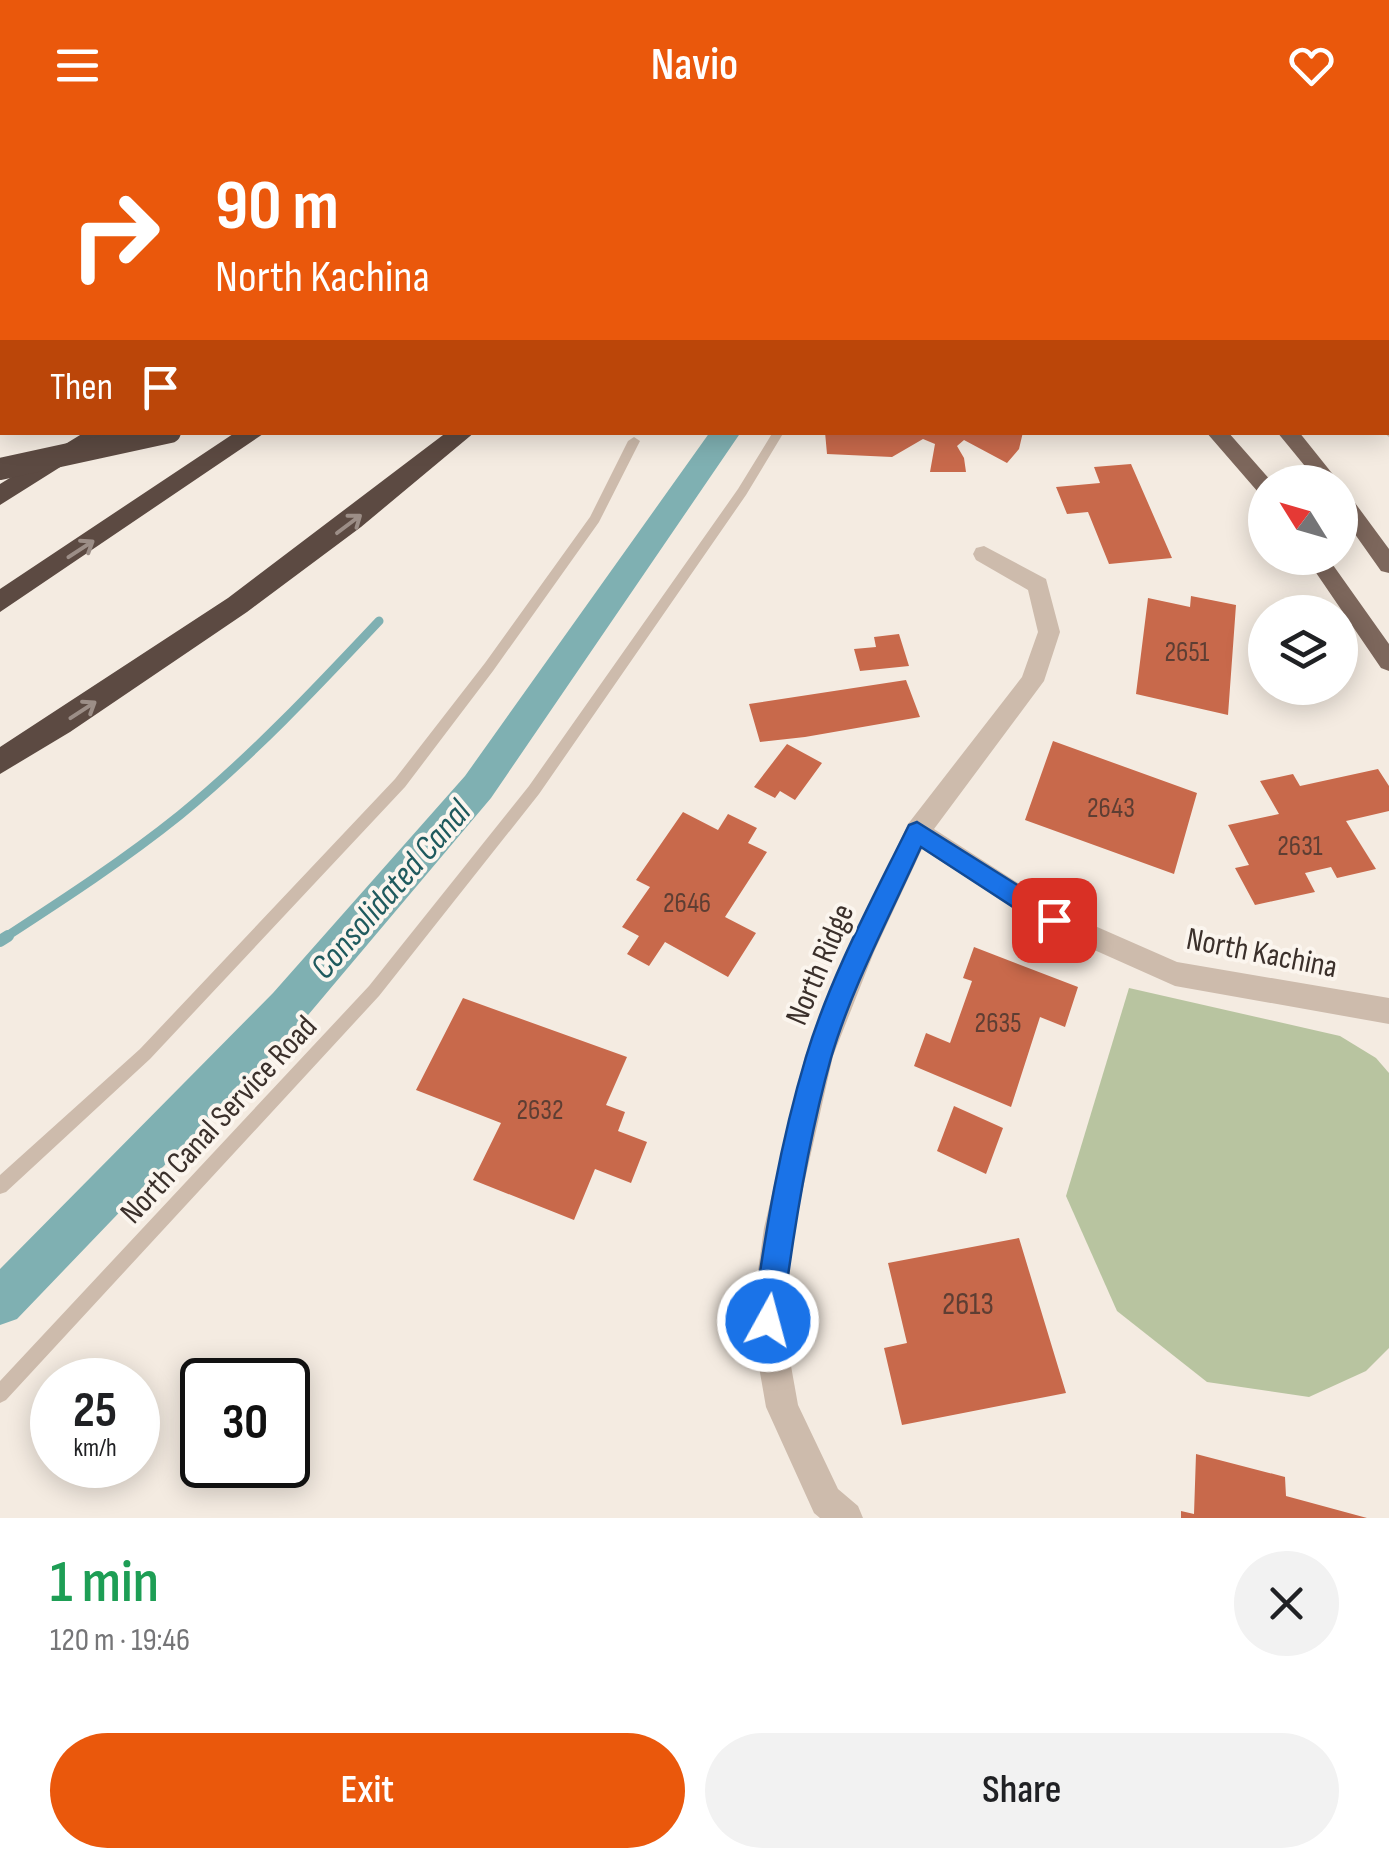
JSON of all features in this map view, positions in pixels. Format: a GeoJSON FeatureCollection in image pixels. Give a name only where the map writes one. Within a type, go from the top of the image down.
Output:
{"type":"FeatureCollection","features":[{"type":"Feature","properties":{"kind":"highway"},"geometry":{"type":"LineString","coordinates":[[0,496],[99,435]]}},
{"type":"Feature","properties":{"kind":"highway"},"geometry":{"type":"LineString","coordinates":[[0,468],[156,435]]}},
{"type":"Feature","properties":{"kind":"highway"},"geometry":{"type":"LineString","coordinates":[[0,602],[250,435]]}},
{"type":"Feature","properties":{"kind":"highway"},"geometry":{"type":"LineString","coordinates":[[0,762],[182,644],[300,561],[460,435]]}},
{"type":"Feature","properties":{"kind":"main road"},"geometry":{"type":"LineString","coordinates":[[1219,435],[1248,467]]}},
{"type":"Feature","properties":{"kind":"main road"},"geometry":{"type":"LineString","coordinates":[[1290,435],[1315,465]]}},
{"type":"Feature","properties":{"kind":"main road"},"geometry":{"type":"LineString","coordinates":[[1358,522],[1389,564]]}},
{"type":"Feature","properties":{"kind":"main road"},"geometry":{"type":"LineString","coordinates":[[1329,575],[1389,662]]}},
{"type":"Feature","properties":{"kind":"street","name":"North Ridge"},"geometry":{"type":"LineString","coordinates":[[846,1518],[826,1501],[782,1408],[768,1321],[780,1228],[819,1056],[861,951],[917,832],[1032,681],[1049,632],[1038,585],[984,554]]}},
{"type":"Feature","properties":{"kind":"street","name":"North Kachina"},"geometry":{"type":"LineString","coordinates":[[917,832],[1054,920],[1175,974],[1389,1011]]}},
{"type":"Feature","properties":{"kind":"lane","name":"North Canal Service Road"},"geometry":{"type":"LineString","coordinates":[[0,1394],[374,991],[534,790],[742,492],[777,435]]}},
{"type":"Feature","properties":{"kind":"lane"},"geometry":{"type":"LineString","coordinates":[[0,1186],[144,1054],[400,783],[489,668],[595,519],[634,441]]}},
{"type":"Feature","properties":{"kind":"green space"},"geometry":{"type":"Polygon","coordinates":[[[1129,988],[1340,1036],[1376,1058],[1389,1073],[1389,1348],[1366,1371],[1309,1397],[1207,1382],[1117,1311],[1066,1196],[1129,988]]]}},
{"type":"Feature","properties":{"kind":"building"},"geometry":{"type":"Polygon","coordinates":[[[825,435],[1022,435],[1019,449],[1007,463],[964,440],[957,446],[966,472],[930,472],[935,444],[923,439],[892,457],[827,454],[825,435]]]}},
{"type":"Feature","properties":{"kind":"building"},"geometry":{"type":"Polygon","coordinates":[[[1131,464],[1172,558],[1109,564],[1088,512],[1067,514],[1056,487],[1100,483],[1094,467],[1131,464]]]}},
{"type":"Feature","properties":{"kind":"building"},"geometry":{"type":"Polygon","coordinates":[[[1191,596],[1236,605],[1228,715],[1136,694],[1148,598],[1190,607],[1191,596]]]}},
{"type":"Feature","properties":{"kind":"building"},"geometry":{"type":"Polygon","coordinates":[[[899,634],[909,666],[860,671],[854,649],[876,647],[874,637],[899,634]]]}},
{"type":"Feature","properties":{"kind":"building"},"geometry":{"type":"Polygon","coordinates":[[[906,680],[920,717],[805,737],[760,742],[749,704],[906,680]]]}},
{"type":"Feature","properties":{"kind":"building"},"geometry":{"type":"Polygon","coordinates":[[[1053,741],[1197,793],[1174,874],[1025,820],[1053,741]]]}},
{"type":"Feature","properties":{"kind":"building"},"geometry":{"type":"Polygon","coordinates":[[[787,744],[822,763],[795,800],[780,791],[775,798],[754,787],[787,744]]]}},
{"type":"Feature","properties":{"kind":"building"},"geometry":{"type":"Polygon","coordinates":[[[1378,769],[1389,786],[1389,811],[1346,821],[1376,869],[1337,878],[1331,867],[1305,873],[1315,892],[1255,905],[1235,868],[1249,865],[1228,825],[1279,814],[1260,781],[1293,774],[1300,786],[1378,769]]]}},
{"type":"Feature","properties":{"kind":"building"},"geometry":{"type":"Polygon","coordinates":[[[683,812],[718,830],[728,814],[757,828],[748,843],[767,852],[725,917],[756,933],[728,977],[665,942],[649,966],[627,954],[639,936],[622,927],[650,887],[636,880],[683,812]]]}},
{"type":"Feature","properties":{"kind":"building"},"geometry":{"type":"Polygon","coordinates":[[[974,947],[1078,987],[1065,1027],[1040,1017],[1011,1107],[914,1066],[926,1033],[950,1043],[972,981],[963,978],[974,947]]]}},
{"type":"Feature","properties":{"kind":"building"},"geometry":{"type":"Polygon","coordinates":[[[463,998],[627,1057],[606,1105],[625,1112],[618,1131],[647,1142],[631,1183],[595,1169],[574,1220],[473,1180],[501,1123],[416,1090],[463,998]]]}},
{"type":"Feature","properties":{"kind":"building"},"geometry":{"type":"Polygon","coordinates":[[[954,1106],[1003,1128],[986,1174],[937,1151],[954,1106]]]}},
{"type":"Feature","properties":{"kind":"building"},"geometry":{"type":"Polygon","coordinates":[[[1019,1238],[1066,1393],[902,1425],[884,1348],[907,1343],[888,1263],[1019,1238]]]}},
{"type":"Feature","properties":{"kind":"building"},"geometry":{"type":"Polygon","coordinates":[[[1196,1454],[1285,1477],[1286,1496],[1367,1518],[1181,1518],[1181,1511],[1194,1514],[1196,1454]]]}},
{"type":"Feature","properties":{"kind":"waterway","name":"Consolidated Canal"},"geometry":{"type":"LineString","coordinates":[[0,1302],[288,1007],[478,787],[724,435]]}},
{"type":"Feature","properties":{"kind":"waterway"},"geometry":{"type":"LineString","coordinates":[[4,938],[180,815],[258,745],[379,621]]}},
{"type":"Feature","properties":{"kind":"waterway"},"geometry":{"type":"LineString","coordinates":[[0,941],[8,936]]}},
{"type":"Feature","properties":{"kind":"route"},"geometry":{"type":"LineString","coordinates":[[768,1321],[780,1228],[819,1056],[861,951],[917,832],[1054,920]]}}]}
